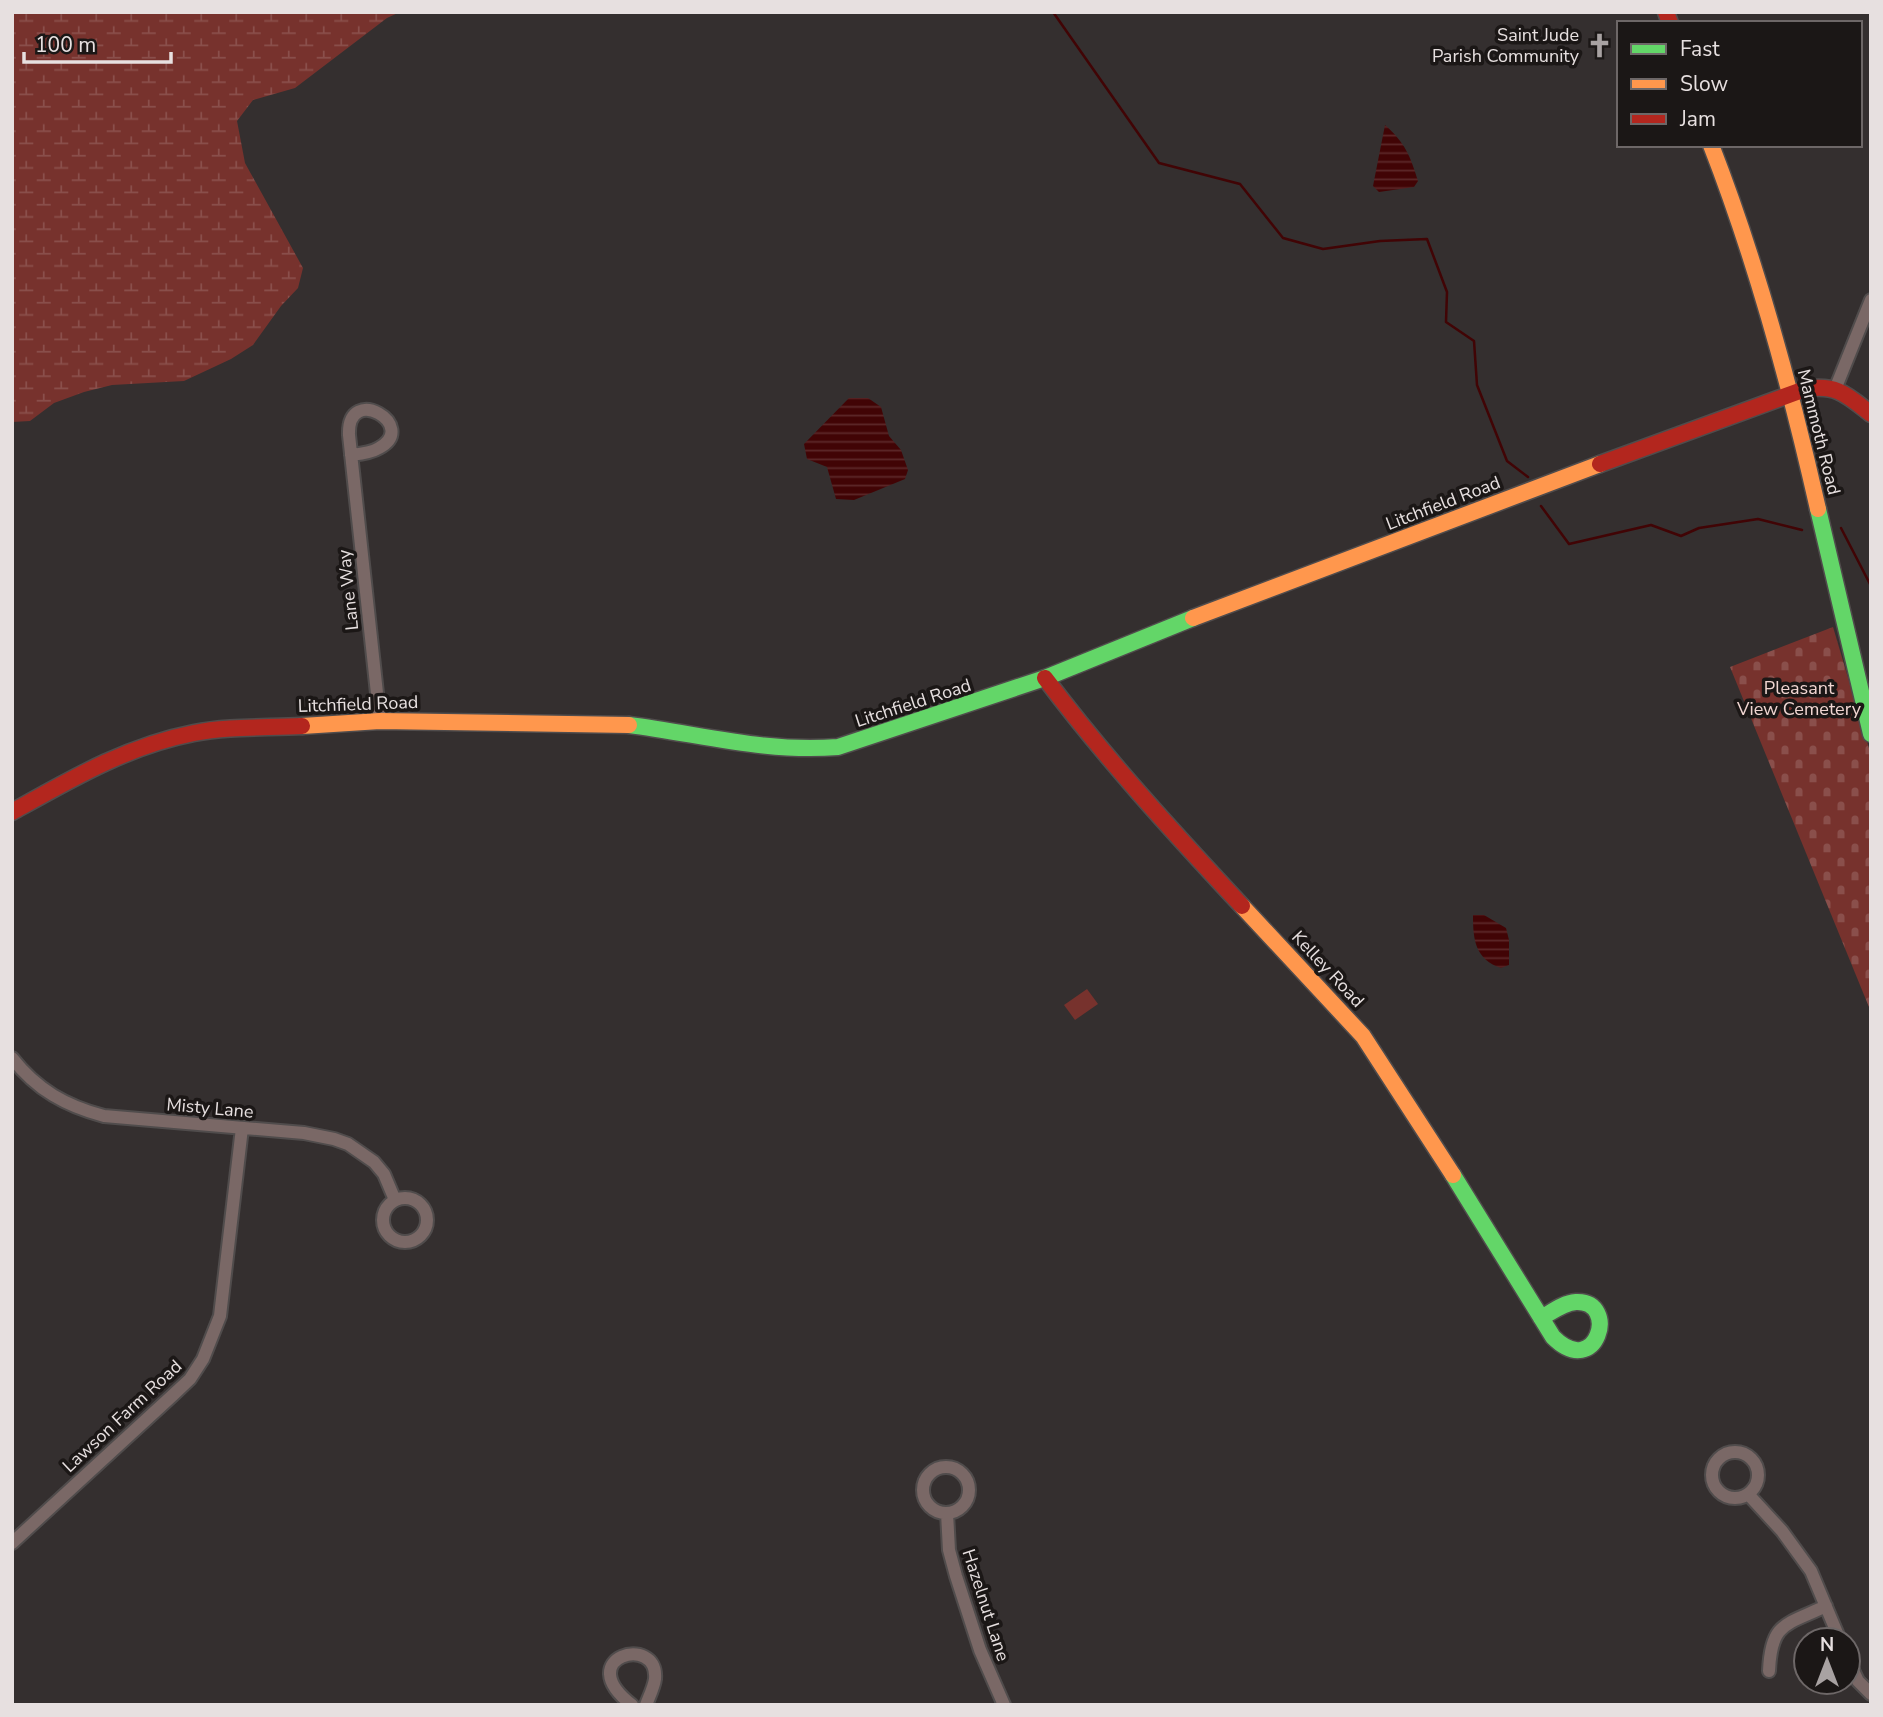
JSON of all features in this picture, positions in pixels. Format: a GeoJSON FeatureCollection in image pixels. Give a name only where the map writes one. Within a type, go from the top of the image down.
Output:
{"type":"FeatureCollection","features":[{"type":"Feature","properties":{"kind":"street","name":"Mammoth Road"},"geometry":{"type":"LineString","coordinates":[[1712,147],[1749,247],[1790,393],[1871,734]]}},
{"type":"Feature","properties":{"kind":"street"},"geometry":{"type":"LineString","coordinates":[[1871,300],[1836,387],[1871,414]]}},
{"type":"Feature","properties":{"kind":"street","name":"Litchfield Road"},"geometry":{"type":"LineString","coordinates":[[12,812],[131,750],[174,737],[220,730],[380,721],[613,723],[769,748],[815,750],[838,747],[1045,678],[1185,621],[1790,393],[1815,386],[1836,387]]}},
{"type":"Feature","properties":{"kind":"street","name":"Lane Way"},"geometry":{"type":"LineString","coordinates":[[351,456],[380,721]]}},
{"type":"Feature","properties":{"kind":"street","name":"Kelley Road"},"geometry":{"type":"LineString","coordinates":[[1045,678],[1144,802],[1363,1035],[1489,1230],[1541,1318]]}},
{"type":"Feature","properties":{"kind":"street","name":"Misty Lane"},"geometry":{"type":"LineString","coordinates":[[12,1058],[40,1088],[80,1110],[130,1119],[304,1133],[348,1144],[374,1162],[384,1174],[395,1200]]}},
{"type":"Feature","properties":{"kind":"street","name":"Lawson Farm Road"},"geometry":{"type":"LineString","coordinates":[[12,1543],[190,1379],[203,1359],[220,1316],[242,1128]]}},
{"type":"Feature","properties":{"kind":"street"},"geometry":{"type":"LineString","coordinates":[[1748,1494],[1811,1571],[1834,1626]]}},
{"type":"Feature","properties":{"kind":"street","name":"Hazelnut Lane"},"geometry":{"type":"LineString","coordinates":[[947,1513],[949,1550],[956,1576],[980,1650],[1004,1705]]}},
{"type":"Feature","properties":{"kind":"street"},"geometry":{"type":"LineString","coordinates":[[1769,1671],[1770,1649],[1775,1634],[1785,1626],[1826,1606]]}},
{"type":"Feature","properties":{"kind":"street"},"geometry":{"type":"LineString","coordinates":[[632,1705],[618,1694],[610,1680],[610,1672],[618,1659],[631,1654],[645,1657],[654,1668],[654,1683],[646,1705]]}},
{"type":"Feature","properties":{"kind":"green space"},"geometry":{"type":"Polygon","coordinates":[[[12,12],[400,12],[387,18],[295,88],[253,100],[237,121],[245,163],[303,268],[298,288],[281,306],[253,345],[231,359],[184,381],[112,385],[54,403],[30,421],[12,422],[12,12]]]}},
{"type":"Feature","properties":{"kind":"green space","name":"Pleasant View Cemetery"},"geometry":{"type":"Polygon","coordinates":[[[1833,627],[1871,755],[1871,1012],[1730,667],[1833,627]]]}},
{"type":"Feature","properties":{"kind":"green space"},"geometry":{"type":"Polygon","coordinates":[[[1087,989],[1098,1004],[1075,1020],[1064,1005],[1087,989]]]}},
{"type":"Feature","properties":{"kind":"shaded area"},"geometry":{"type":"Polygon","coordinates":[[[1385,125],[1402,144],[1409,157],[1418,181],[1414,187],[1379,192],[1373,186],[1385,125]]]}},
{"type":"Feature","properties":{"kind":"shaded area"},"geometry":{"type":"Polygon","coordinates":[[[849,398],[868,398],[881,407],[889,436],[901,450],[908,470],[905,479],[854,500],[836,499],[827,467],[807,459],[804,444],[849,398]]]}},
{"type":"Feature","properties":{"kind":"shaded area"},"geometry":{"type":"Polygon","coordinates":[[[1473,915],[1484,915],[1506,928],[1509,965],[1501,968],[1481,954],[1475,940],[1473,915]]]}},
{"type":"Feature","properties":{"kind":"waterway"},"geometry":{"type":"LineString","coordinates":[[1053,12],[1159,163],[1240,184],[1283,238],[1323,249],[1380,241],[1427,239],[1447,292],[1446,322],[1474,341],[1477,385],[1507,461],[1528,477]]}},
{"type":"Feature","properties":{"kind":"waterway"},"geometry":{"type":"LineString","coordinates":[[1541,506],[1569,544],[1651,525],[1681,536],[1699,528],[1758,519],[1802,530]]}},
{"type":"Feature","properties":{"kind":"waterway"},"geometry":{"type":"LineString","coordinates":[[1841,528],[1871,586]]}},
{"type":"Feature","properties":{"kind":"traffic: fast"},"geometry":{"type":"LineString","coordinates":[[1818,509],[1871,734]]}},
{"type":"Feature","properties":{"kind":"traffic: fast"},"geometry":{"type":"LineString","coordinates":[[629,725],[759,745],[838,747],[1045,678],[1193,618]]}},
{"type":"Feature","properties":{"kind":"traffic: fast"},"geometry":{"type":"LineString","coordinates":[[1453,1175],[1553,1337],[1568,1348],[1581,1350],[1591,1345],[1600,1324],[1597,1313],[1589,1305],[1576,1302],[1558,1308],[1545,1316],[1541,1318]]}},
{"type":"Feature","properties":{"kind":"traffic: slow"},"geometry":{"type":"LineString","coordinates":[[1712,147],[1743,234],[1771,325],[1818,509]]}},
{"type":"Feature","properties":{"kind":"traffic: slow"},"geometry":{"type":"LineString","coordinates":[[1193,618],[1600,464]]}},
{"type":"Feature","properties":{"kind":"traffic: slow"},"geometry":{"type":"LineString","coordinates":[[302,726],[380,721],[629,725]]}},
{"type":"Feature","properties":{"kind":"traffic: slow"},"geometry":{"type":"LineString","coordinates":[[1242,906],[1363,1036],[1453,1175]]}},
{"type":"Feature","properties":{"kind":"traffic: jam"},"geometry":{"type":"LineString","coordinates":[[1666,12],[1669,21]]}},
{"type":"Feature","properties":{"kind":"traffic: jam"},"geometry":{"type":"LineString","coordinates":[[1600,464],[1805,389],[1825,388],[1841,392],[1871,414]]}},
{"type":"Feature","properties":{"kind":"traffic: jam"},"geometry":{"type":"LineString","coordinates":[[1045,678],[1165,823],[1242,906]]}},
{"type":"Feature","properties":{"kind":"traffic: jam"},"geometry":{"type":"LineString","coordinates":[[12,812],[100,765],[169,739],[220,729],[302,726]]}},
{"type":"Feature","properties":{"kind":"place","name":"Saint Jude Parish Community"},"geometry":{"type":"Point","coordinates":[1599,45]}}]}
